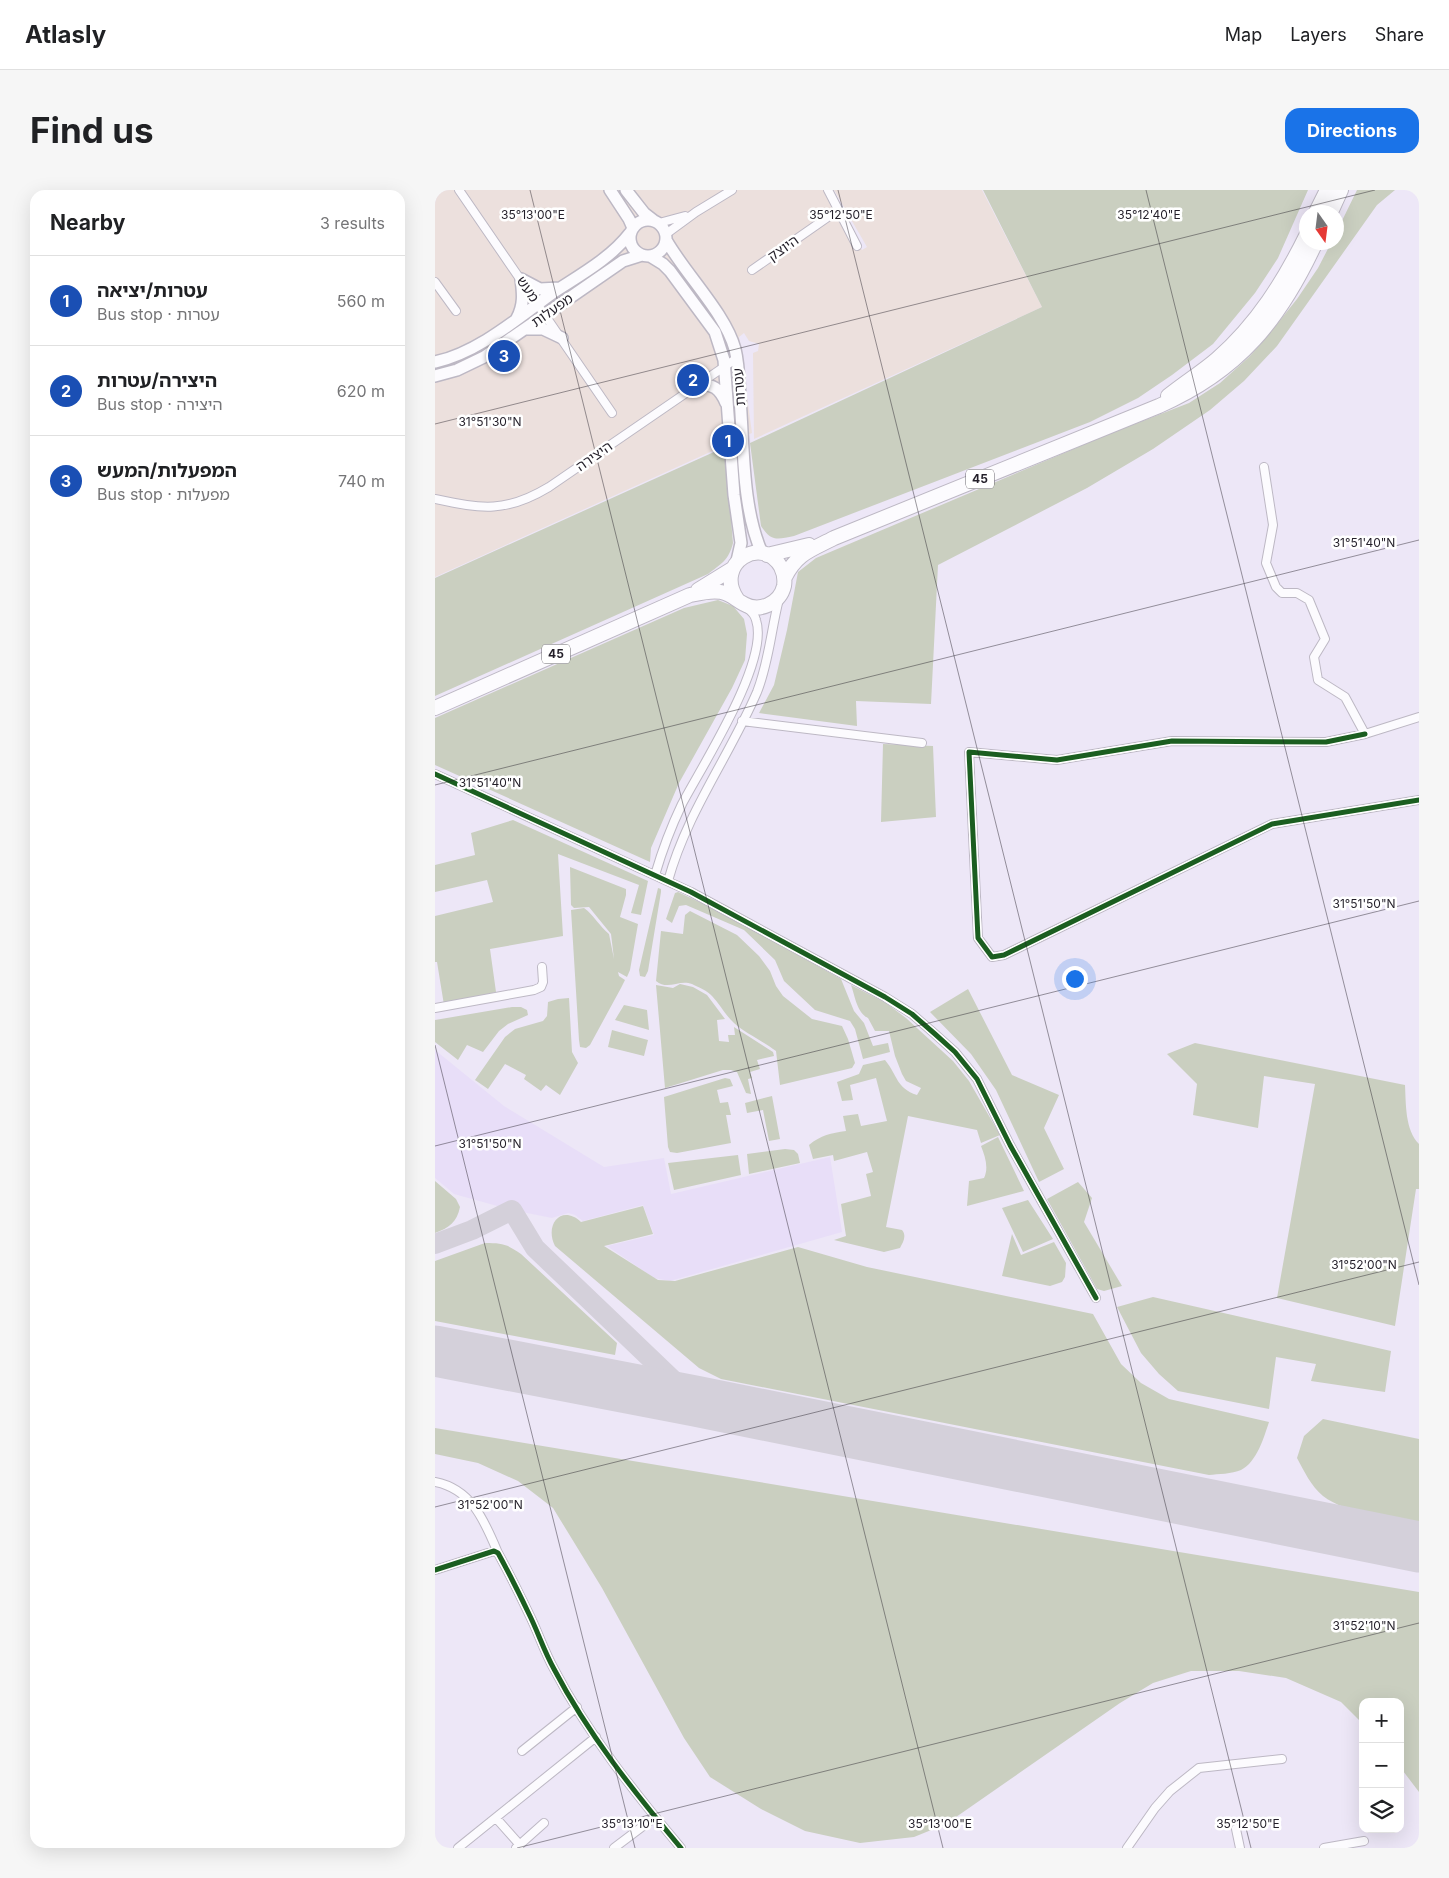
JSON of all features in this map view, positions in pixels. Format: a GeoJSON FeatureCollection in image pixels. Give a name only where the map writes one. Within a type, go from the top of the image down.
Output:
{"type":"FeatureCollection","features":[{"type":"Feature","properties":{"kind":"highway"},"geometry":{"type":"LineString","coordinates":[[1320,205],[1327,190]]}},
{"type":"Feature","properties":{"kind":"highway"},"geometry":{"type":"LineString","coordinates":[[1334,205],[1341,190]]}},
{"type":"Feature","properties":{"kind":"highway","name":"45"},"geometry":{"type":"LineString","coordinates":[[1125,419],[1161,400],[1215,360],[1241,336],[1267,304],[1299,249]]}},
{"type":"Feature","properties":{"kind":"highway","name":"45"},"geometry":{"type":"LineString","coordinates":[[678,600],[701,592],[713,591],[728,594],[752,607],[767,606],[780,596],[785,578],[794,561],[801,555],[834,538],[1180,397],[1205,383],[1236,359],[1277,312],[1312,250]]}},
{"type":"Feature","properties":{"kind":"highway","name":"45"},"geometry":{"type":"LineString","coordinates":[[435,708],[678,600],[711,583],[749,554],[765,554],[834,538]]}},
{"type":"Feature","properties":{"kind":"highway"},"geometry":{"type":"LineString","coordinates":[[765,554],[779,564],[785,578]]}},
{"type":"Feature","properties":{"kind":"highway"},"geometry":{"type":"LineString","coordinates":[[735,565],[730,584],[740,601]]}},
{"type":"Feature","properties":{"kind":"street","name":"מעש"},"geometry":{"type":"LineString","coordinates":[[459,190],[612,413]]}},
{"type":"Feature","properties":{"kind":"street"},"geometry":{"type":"LineString","coordinates":[[610,190],[629,218],[633,249],[646,255],[659,252],[666,237],[696,212],[727,191]]}},
{"type":"Feature","properties":{"kind":"street"},"geometry":{"type":"LineString","coordinates":[[626,190],[645,213],[656,222],[666,237]]}},
{"type":"Feature","properties":{"kind":"street"},"geometry":{"type":"LineString","coordinates":[[828,190],[857,246]]}},
{"type":"Feature","properties":{"kind":"street","name":"היוצק"},"geometry":{"type":"LineString","coordinates":[[752,270],[838,210]]}},
{"type":"Feature","properties":{"kind":"street"},"geometry":{"type":"LineString","coordinates":[[632,231],[639,222],[670,221],[696,212]]}},
{"type":"Feature","properties":{"kind":"street","name":"מפעלות"},"geometry":{"type":"LineString","coordinates":[[435,362],[467,351],[517,318],[611,252],[632,231]]}},
{"type":"Feature","properties":{"kind":"street","name":"עטרות"},"geometry":{"type":"LineString","coordinates":[[666,237],[680,264],[726,326],[737,358],[747,494],[755,534],[765,554]]}},
{"type":"Feature","properties":{"kind":"street","name":"מפעלות"},"geometry":{"type":"LineString","coordinates":[[435,376],[473,363],[526,329],[623,261],[646,255]]}},
{"type":"Feature","properties":{"kind":"street","name":"עטרות"},"geometry":{"type":"LineString","coordinates":[[646,255],[663,264],[670,271],[715,332],[722,351],[725,366],[734,495],[741,543],[735,565]]}},
{"type":"Feature","properties":{"kind":"street"},"geometry":{"type":"LineString","coordinates":[[521,279],[540,289],[549,290],[563,287]]}},
{"type":"Feature","properties":{"kind":"street"},"geometry":{"type":"LineString","coordinates":[[517,318],[522,309],[523,300],[521,279]]}},
{"type":"Feature","properties":{"kind":"street"},"geometry":{"type":"LineString","coordinates":[[435,282],[456,311]]}},
{"type":"Feature","properties":{"kind":"street"},"geometry":{"type":"LineString","coordinates":[[526,329],[543,329],[561,338]]}},
{"type":"Feature","properties":{"kind":"street","name":"היצירה"},"geometry":{"type":"LineString","coordinates":[[435,500],[476,508],[489,508],[525,500],[549,487],[737,358]]}},
{"type":"Feature","properties":{"kind":"street"},"geometry":{"type":"LineString","coordinates":[[697,385],[706,384],[719,389],[728,407]]}},
{"type":"Feature","properties":{"kind":"street"},"geometry":{"type":"LineString","coordinates":[[1264,467],[1273,525],[1266,563],[1276,587],[1282,593],[1297,593],[1309,600],[1325,639],[1314,657],[1318,680],[1345,697],[1365,734]]}},
{"type":"Feature","properties":{"kind":"street"},"geometry":{"type":"LineString","coordinates":[[668,882],[678,848],[763,675],[780,596]]}},
{"type":"Feature","properties":{"kind":"street"},"geometry":{"type":"LineString","coordinates":[[655,875],[665,843],[679,811],[738,700],[750,671],[757,639],[756,620],[740,601]]}},
{"type":"Feature","properties":{"kind":"street"},"geometry":{"type":"LineString","coordinates":[[1419,718],[1365,734],[1326,742],[1172,741],[1057,760],[969,752],[978,938],[991,957],[1004,955],[1272,824],[1419,800]]}},
{"type":"Feature","properties":{"kind":"street"},"geometry":{"type":"LineString","coordinates":[[742,721],[921,744]]}},
{"type":"Feature","properties":{"kind":"street"},"geometry":{"type":"LineString","coordinates":[[435,774],[691,892],[885,996],[912,1014],[955,1052],[977,1079],[1010,1145],[1096,1298]]}},
{"type":"Feature","properties":{"kind":"street"},"geometry":{"type":"LineString","coordinates":[[435,1008],[535,990],[541,987],[543,982],[542,967]]}},
{"type":"Feature","properties":{"kind":"street"},"geometry":{"type":"LineString","coordinates":[[435,1482],[447,1485],[470,1501],[482,1516],[498,1553],[529,1613],[553,1668],[596,1738],[655,1817],[681,1848]]}},
{"type":"Feature","properties":{"kind":"street"},"geometry":{"type":"LineString","coordinates":[[435,1570],[486,1553],[494,1551],[498,1553]]}},
{"type":"Feature","properties":{"kind":"street"},"geometry":{"type":"LineString","coordinates":[[522,1751],[577,1707]]}},
{"type":"Feature","properties":{"kind":"street"},"geometry":{"type":"LineString","coordinates":[[458,1848],[596,1738]]}},
{"type":"Feature","properties":{"kind":"street"},"geometry":{"type":"LineString","coordinates":[[1127,1848],[1169,1791],[1199,1768],[1282,1759]]}},
{"type":"Feature","properties":{"kind":"street"},"geometry":{"type":"LineString","coordinates":[[614,1848],[655,1817]]}},
{"type":"Feature","properties":{"kind":"street"},"geometry":{"type":"LineString","coordinates":[[496,1818],[518,1846],[544,1823]]}},
{"type":"Feature","properties":{"kind":"street"},"geometry":{"type":"LineString","coordinates":[[1236,1829],[1240,1848]]}},
{"type":"Feature","properties":{"kind":"street"},"geometry":{"type":"LineString","coordinates":[[1325,1848],[1364,1841]]}},
{"type":"Feature","properties":{"kind":"shaded area"},"geometry":{"type":"Polygon","coordinates":[[[435,190],[830,190],[862,250],[867,247],[834,190],[982,190],[1042,307],[754,439],[753,353],[758,351],[759,344],[749,341],[744,333],[739,337],[752,433],[435,577],[435,190]]]}},
{"type":"Feature","properties":{"kind":"shaded area"},"geometry":{"type":"Polygon","coordinates":[[[435,1050],[504,1106],[604,1167],[664,1158],[671,1194],[830,1157],[842,1232],[670,1281],[654,1278],[607,1246],[654,1235],[643,1205],[583,1221],[575,1215],[568,1213],[552,1218],[512,1210],[454,1194],[435,1178],[435,1050]]]}},
{"type":"Feature","properties":{"kind":"green space"},"geometry":{"type":"Polygon","coordinates":[[[983,190],[1308,190],[1301,205],[1299,205],[1299,210],[1278,258],[1255,293],[1213,344],[1138,398],[1090,422],[794,536],[778,539],[771,537],[761,526],[750,443],[1042,307],[983,190]]]}},
{"type":"Feature","properties":{"kind":"green space"},"geometry":{"type":"Polygon","coordinates":[[[1357,190],[1395,190],[1377,205],[1277,346],[1244,381],[1210,410],[1153,449],[1087,488],[938,565],[931,704],[856,701],[857,726],[759,713],[774,685],[798,572],[816,558],[1109,434],[1189,403],[1220,383],[1249,357],[1265,339],[1297,299],[1318,268],[1327,250],[1344,250],[1344,217],[1357,190]]]}},
{"type":"Feature","properties":{"kind":"green space"},"geometry":{"type":"Polygon","coordinates":[[[725,447],[733,543],[727,558],[721,564],[708,574],[435,696],[435,578],[725,447]]]}},
{"type":"Feature","properties":{"kind":"green space"},"geometry":{"type":"Polygon","coordinates":[[[718,600],[733,606],[744,619],[747,634],[745,660],[732,688],[679,783],[651,848],[650,862],[435,765],[435,718],[684,608],[718,600]]]}},
{"type":"Feature","properties":{"kind":"green space"},"geometry":{"type":"Polygon","coordinates":[[[883,744],[933,746],[936,817],[881,822],[883,744]]]}},
{"type":"Feature","properties":{"kind":"green space"},"geometry":{"type":"Polygon","coordinates":[[[513,820],[648,881],[641,915],[631,913],[639,885],[558,854],[563,936],[490,949],[496,992],[444,1005],[437,962],[435,962],[435,916],[493,902],[487,880],[435,892],[435,865],[475,855],[471,833],[513,820]]]}},
{"type":"Feature","properties":{"kind":"green space"},"geometry":{"type":"Polygon","coordinates":[[[570,867],[626,889],[620,917],[638,924],[630,970],[627,977],[618,972],[619,976],[625,980],[590,1045],[586,1048],[580,1047],[579,1040],[571,910],[584,908],[609,934],[614,959],[611,934],[589,907],[574,908],[571,905],[570,867]]]}},
{"type":"Feature","properties":{"kind":"green space"},"geometry":{"type":"Polygon","coordinates":[[[658,888],[661,889],[661,892],[648,971],[645,977],[640,976],[639,970],[658,888]]]}},
{"type":"Feature","properties":{"kind":"green space"},"geometry":{"type":"Polygon","coordinates":[[[678,892],[727,915],[841,979],[854,1011],[864,1023],[873,1046],[888,1043],[890,1052],[863,1059],[855,1029],[850,1021],[815,1010],[784,981],[775,960],[744,930],[686,905],[679,906],[672,923],[666,919],[675,893],[678,892]]]}},
{"type":"Feature","properties":{"kind":"green space"},"geometry":{"type":"Polygon","coordinates":[[[690,911],[737,935],[759,956],[770,971],[776,986],[783,996],[812,1019],[842,1026],[855,1063],[852,1068],[780,1085],[776,1051],[734,1023],[710,994],[692,984],[665,985],[656,981],[661,931],[683,934],[685,915],[690,911]]]}},
{"type":"Feature","properties":{"kind":"green space"},"geometry":{"type":"Polygon","coordinates":[[[680,984],[693,987],[707,995],[725,1019],[717,1020],[719,1041],[729,1042],[728,1035],[735,1035],[734,1027],[773,1052],[774,1056],[757,1060],[760,1069],[750,1072],[752,1078],[748,1079],[751,1094],[746,1093],[737,1072],[731,1070],[723,1070],[665,1088],[656,985],[673,988],[680,984]]]}},
{"type":"Feature","properties":{"kind":"green space"},"geometry":{"type":"Polygon","coordinates":[[[851,985],[886,1003],[906,1018],[953,1061],[969,1081],[1000,1135],[981,1143],[977,1130],[908,1116],[886,1227],[902,1230],[904,1239],[900,1248],[884,1252],[834,1240],[846,1236],[841,1204],[871,1196],[866,1174],[873,1172],[867,1152],[834,1161],[833,1155],[813,1159],[809,1145],[826,1135],[846,1131],[843,1116],[858,1114],[861,1126],[887,1121],[876,1078],[850,1085],[853,1100],[842,1101],[837,1082],[859,1074],[863,1065],[885,1060],[905,1089],[917,1095],[921,1088],[906,1081],[895,1056],[889,1031],[875,1031],[868,1018],[861,1012],[851,985]]]}},
{"type":"Feature","properties":{"kind":"green space"},"geometry":{"type":"Polygon","coordinates":[[[968,989],[1012,1075],[1059,1095],[1044,1128],[1064,1169],[1039,1182],[996,1090],[971,1054],[930,1012],[968,989]]]}},
{"type":"Feature","properties":{"kind":"green space"},"geometry":{"type":"Polygon","coordinates":[[[569,998],[572,1052],[578,1063],[560,1095],[546,1085],[541,1091],[524,1079],[526,1075],[505,1064],[488,1089],[475,1080],[505,1037],[515,1029],[543,1021],[547,1016],[548,1002],[569,998]]]}},
{"type":"Feature","properties":{"kind":"green space"},"geometry":{"type":"Polygon","coordinates":[[[624,1005],[647,1010],[649,1030],[615,1020],[624,1005]]]}},
{"type":"Feature","properties":{"kind":"green space"},"geometry":{"type":"Polygon","coordinates":[[[521,1007],[527,1010],[528,1015],[508,1024],[499,1031],[483,1052],[467,1045],[458,1060],[435,1042],[435,1020],[521,1007]]]}},
{"type":"Feature","properties":{"kind":"green space"},"geometry":{"type":"Polygon","coordinates":[[[612,1030],[648,1040],[644,1056],[608,1047],[612,1030]]]}},
{"type":"Feature","properties":{"kind":"green space"},"geometry":{"type":"Polygon","coordinates":[[[1195,1043],[1405,1085],[1409,1124],[1414,1138],[1419,1144],[1419,1189],[1416,1189],[1395,1326],[1277,1298],[1315,1084],[1264,1076],[1258,1128],[1193,1115],[1197,1084],[1167,1054],[1195,1043]]]}},
{"type":"Feature","properties":{"kind":"green space"},"geometry":{"type":"Polygon","coordinates":[[[725,1078],[730,1079],[733,1086],[717,1090],[720,1103],[728,1102],[731,1115],[726,1115],[731,1143],[677,1153],[670,1152],[664,1097],[725,1078]]]}},
{"type":"Feature","properties":{"kind":"green space"},"geometry":{"type":"Polygon","coordinates":[[[772,1096],[780,1139],[769,1141],[763,1110],[747,1113],[745,1103],[772,1096]]]}},
{"type":"Feature","properties":{"kind":"green space"},"geometry":{"type":"Polygon","coordinates":[[[998,1137],[1024,1191],[967,1206],[969,1181],[984,1178],[986,1170],[986,1162],[981,1146],[998,1137]]]}},
{"type":"Feature","properties":{"kind":"green space"},"geometry":{"type":"Polygon","coordinates":[[[785,1149],[794,1150],[798,1154],[800,1163],[749,1174],[747,1154],[785,1149]]]}},
{"type":"Feature","properties":{"kind":"green space"},"geometry":{"type":"Polygon","coordinates":[[[738,1155],[741,1175],[674,1190],[668,1163],[738,1155]]]}},
{"type":"Feature","properties":{"kind":"green space"},"geometry":{"type":"Polygon","coordinates":[[[435,1181],[456,1199],[460,1207],[457,1217],[452,1224],[435,1233],[435,1181]]]}},
{"type":"Feature","properties":{"kind":"green space"},"geometry":{"type":"Polygon","coordinates":[[[1078,1182],[1092,1198],[1084,1222],[1122,1286],[1104,1291],[1097,1289],[1047,1199],[1078,1182]]]}},
{"type":"Feature","properties":{"kind":"green space"},"geometry":{"type":"Polygon","coordinates":[[[1028,1200],[1053,1239],[1023,1252],[1002,1208],[1028,1200]]]}},
{"type":"Feature","properties":{"kind":"green space"},"geometry":{"type":"Polygon","coordinates":[[[643,1206],[653,1234],[604,1246],[658,1280],[675,1281],[798,1247],[867,1267],[1093,1314],[1121,1364],[1141,1383],[1169,1399],[1269,1422],[1262,1442],[1256,1455],[1241,1470],[1209,1475],[721,1379],[699,1368],[555,1246],[552,1238],[553,1224],[562,1216],[574,1217],[581,1222],[643,1206]]]}},
{"type":"Feature","properties":{"kind":"green space"},"geometry":{"type":"Polygon","coordinates":[[[1012,1234],[1021,1255],[1054,1242],[1066,1263],[1065,1277],[1062,1282],[1050,1286],[1002,1276],[1012,1234]]]}},
{"type":"Feature","properties":{"kind":"green space"},"geometry":{"type":"Polygon","coordinates":[[[485,1243],[504,1245],[521,1254],[617,1343],[615,1355],[435,1321],[435,1261],[485,1243]]]}},
{"type":"Feature","properties":{"kind":"green space"},"geometry":{"type":"Polygon","coordinates":[[[1153,1297],[1391,1351],[1385,1392],[1311,1381],[1316,1364],[1276,1357],[1269,1409],[1178,1391],[1159,1374],[1141,1353],[1117,1307],[1153,1297]]]}},
{"type":"Feature","properties":{"kind":"green space"},"geometry":{"type":"Polygon","coordinates":[[[1323,1419],[1419,1439],[1419,1523],[1382,1517],[1344,1507],[1323,1496],[1315,1488],[1297,1458],[1304,1436],[1323,1419]]]}},
{"type":"Feature","properties":{"kind":"green space"},"geometry":{"type":"Polygon","coordinates":[[[435,1428],[1419,1592],[1419,1792],[1404,1772],[1404,1698],[1359,1698],[1359,1720],[1341,1702],[1286,1678],[1239,1671],[1191,1671],[1153,1683],[1120,1703],[946,1824],[914,1837],[860,1843],[805,1831],[761,1809],[710,1777],[684,1738],[602,1588],[553,1508],[518,1481],[478,1463],[435,1454],[435,1428]]]}},
{"type":"Feature","properties":{"kind":"taxiway"},"geometry":{"type":"LineString","coordinates":[[435,1244],[472,1230],[512,1210],[535,1248],[695,1401]]}},
{"type":"Feature","properties":{"kind":"runway"},"geometry":{"type":"LineString","coordinates":[[435,1351],[695,1401],[1419,1547]]}},
{"type":"Feature","properties":{"kind":"cycle path"},"geometry":{"type":"LineString","coordinates":[[1365,734],[1326,742],[1172,741],[1057,760],[969,752],[978,938],[992,957],[1004,955],[1272,824],[1419,800]]}},
{"type":"Feature","properties":{"kind":"cycle path"},"geometry":{"type":"LineString","coordinates":[[435,774],[691,892],[885,997],[912,1014],[955,1052],[977,1079],[1010,1145],[1096,1298]]}},
{"type":"Feature","properties":{"kind":"cycle path"},"geometry":{"type":"LineString","coordinates":[[435,1570],[494,1551],[498,1553],[525,1606],[550,1662],[567,1693],[629,1784],[681,1848]]}},
{"type":"Feature","properties":{"kind":"place","name":"המפעלות/המעש"},"geometry":{"type":"Point","coordinates":[504,356]}},
{"type":"Feature","properties":{"kind":"place","name":"היצירה/עטרות"},"geometry":{"type":"Point","coordinates":[693,380]}},
{"type":"Feature","properties":{"kind":"place","name":"עטרות/יציאה"},"geometry":{"type":"Point","coordinates":[728,441]}}]}
